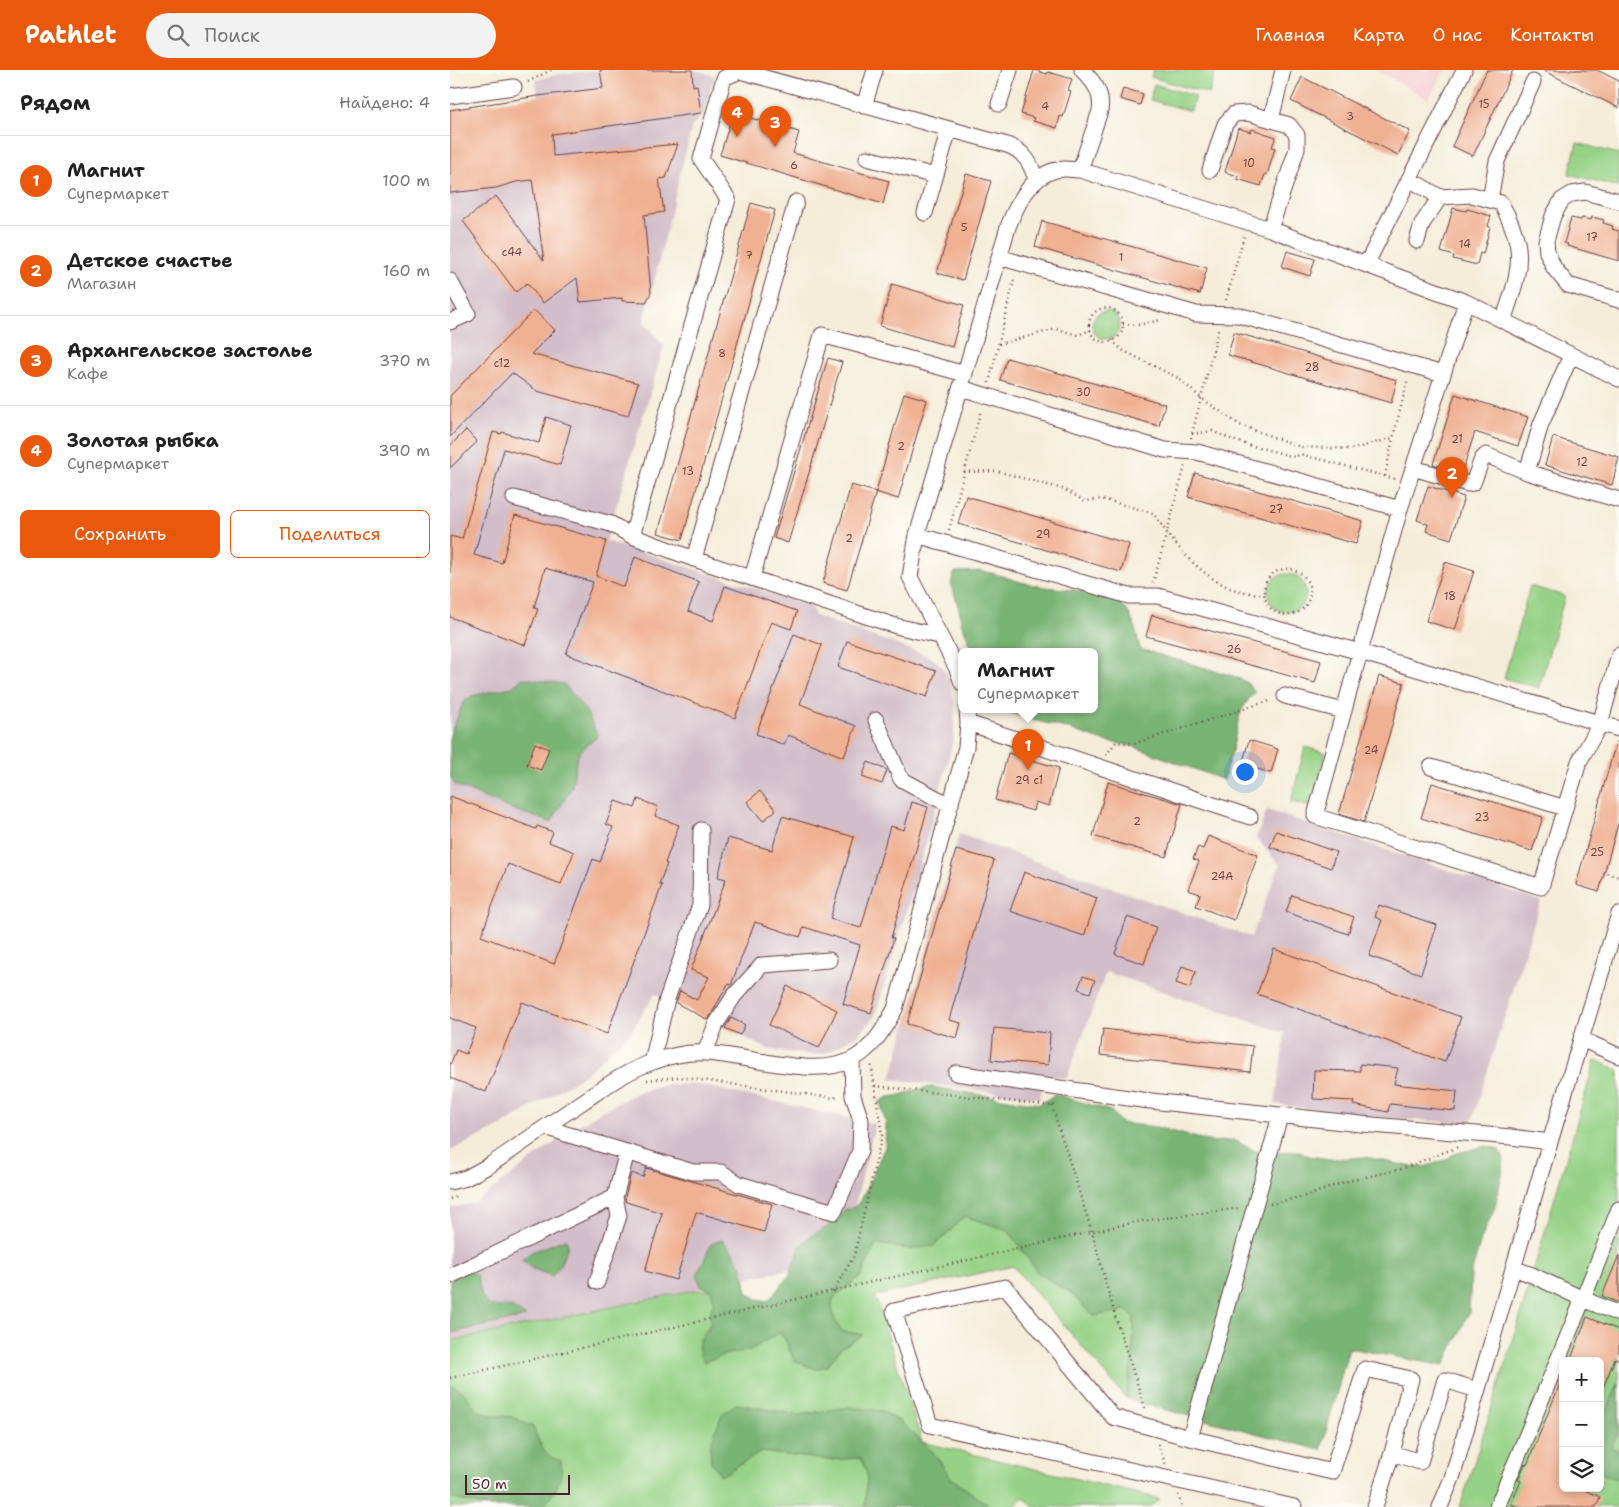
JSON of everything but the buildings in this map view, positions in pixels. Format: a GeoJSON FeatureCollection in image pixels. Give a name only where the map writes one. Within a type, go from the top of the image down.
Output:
{"type":"FeatureCollection","features":[{"type":"Feature","properties":{"kind":"street"},"geometry":{"type":"LineString","coordinates":[[864,106],[875,70]]}},
{"type":"Feature","properties":{"kind":"street"},"geometry":{"type":"LineString","coordinates":[[999,104],[1010,70]]}},
{"type":"Feature","properties":{"kind":"street"},"geometry":{"type":"LineString","coordinates":[[1080,170],[1100,111],[1101,101],[1099,92],[1092,80],[1082,70]]}},
{"type":"Feature","properties":{"kind":"street"},"geometry":{"type":"LineString","coordinates":[[1271,120],[1283,70]]}},
{"type":"Feature","properties":{"kind":"street"},"geometry":{"type":"LineString","coordinates":[[1366,264],[1464,70]]}},
{"type":"Feature","properties":{"kind":"street"},"geometry":{"type":"LineString","coordinates":[[632,536],[728,199],[701,159],[724,78],[740,71],[780,76],[864,106],[1017,149],[1026,157],[1036,180]]}},
{"type":"Feature","properties":{"kind":"street"},"geometry":{"type":"LineString","coordinates":[[1490,200],[1497,161],[1534,82]]}},
{"type":"Feature","properties":{"kind":"street"},"geometry":{"type":"LineString","coordinates":[[450,96],[514,87]]}},
{"type":"Feature","properties":{"kind":"street"},"geometry":{"type":"LineString","coordinates":[[1210,170],[1225,124],[1234,114],[1248,113],[1289,125],[1296,136],[1297,149],[1270,229]]}},
{"type":"Feature","properties":{"kind":"street"},"geometry":{"type":"LineString","coordinates":[[925,213],[949,129]]}},
{"type":"Feature","properties":{"kind":"street"},"geometry":{"type":"LineString","coordinates":[[867,158],[935,176]]}},
{"type":"Feature","properties":{"kind":"street"},"geometry":{"type":"LineString","coordinates":[[958,672],[910,577],[917,535],[1013,213],[1026,191],[1036,180],[1051,172],[1063,168],[1080,170],[1270,229],[1466,302],[1619,379]]}},
{"type":"Feature","properties":{"kind":"street"},"geometry":{"type":"LineString","coordinates":[[1409,179],[1440,197],[1472,195],[1501,203],[1512,224],[1518,243],[1519,259],[1513,292],[1504,321]]}},
{"type":"Feature","properties":{"kind":"street"},"geometry":{"type":"LineString","coordinates":[[1619,201],[1585,192],[1572,194],[1562,200],[1553,216],[1546,241],[1547,252],[1554,268],[1568,285],[1619,300]]}},
{"type":"Feature","properties":{"kind":"street"},"geometry":{"type":"LineString","coordinates":[[1417,241],[1422,224],[1440,197]]}},
{"type":"Feature","properties":{"kind":"street"},"geometry":{"type":"LineString","coordinates":[[694,559],[796,202]]}},
{"type":"Feature","properties":{"kind":"street"},"geometry":{"type":"LineString","coordinates":[[999,257],[1196,314],[1238,315],[1443,374]]}},
{"type":"Feature","properties":{"kind":"street"},"geometry":{"type":"LineString","coordinates":[[450,281],[468,314],[450,322]]}},
{"type":"Feature","properties":{"kind":"street"},"geometry":{"type":"LineString","coordinates":[[1466,302],[1400,509],[1315,816],[1541,887],[1579,762],[1600,724],[1619,654]]}},
{"type":"Feature","properties":{"kind":"street"},"geometry":{"type":"LineString","coordinates":[[752,578],[822,335],[1165,450],[1206,455],[1400,509]]}},
{"type":"Feature","properties":{"kind":"street"},"geometry":{"type":"LineString","coordinates":[[1527,472],[1541,424],[1571,355]]}},
{"type":"Feature","properties":{"kind":"street"},"geometry":{"type":"LineString","coordinates":[[1413,468],[1468,484],[1474,483],[1482,459],[1486,455],[1527,472],[1619,500]]}},
{"type":"Feature","properties":{"kind":"street"},"geometry":{"type":"LineString","coordinates":[[514,498],[611,524],[632,536],[694,559],[896,626],[939,636]]}},
{"type":"Feature","properties":{"kind":"street"},"geometry":{"type":"LineString","coordinates":[[917,535],[1129,596],[1158,596],[1360,652],[1619,729]]}},
{"type":"Feature","properties":{"kind":"street"},"geometry":{"type":"LineString","coordinates":[[1284,696],[1344,711]]}},
{"type":"Feature","properties":{"kind":"street"},"geometry":{"type":"LineString","coordinates":[[546,1127],[693,1172],[721,1172],[739,1184],[834,1212],[860,1151],[861,1120],[853,1096],[852,1068],[883,1031],[895,1009],[966,747],[968,716],[1098,766],[1250,817]]}},
{"type":"Feature","properties":{"kind":"street"},"geometry":{"type":"LineString","coordinates":[[876,720],[901,779],[951,804]]}},
{"type":"Feature","properties":{"kind":"street"},"geometry":{"type":"LineString","coordinates":[[1431,767],[1565,808]]}},
{"type":"Feature","properties":{"kind":"street"},"geometry":{"type":"LineString","coordinates":[[652,1062],[667,999],[700,906],[701,830]]}},
{"type":"Feature","properties":{"kind":"street"},"geometry":{"type":"LineString","coordinates":[[1440,1507],[1452,1478],[1619,914]]}},
{"type":"Feature","properties":{"kind":"street"},"geometry":{"type":"LineString","coordinates":[[705,1053],[716,1024],[734,996],[762,965],[829,960]]}},
{"type":"Feature","properties":{"kind":"street"},"geometry":{"type":"LineString","coordinates":[[1581,1039],[1619,1056]]}},
{"type":"Feature","properties":{"kind":"street"},"geometry":{"type":"LineString","coordinates":[[450,1182],[466,1178],[490,1165],[624,1074],[652,1062],[677,1055],[705,1053],[792,1065],[852,1068]]}},
{"type":"Feature","properties":{"kind":"street"},"geometry":{"type":"LineString","coordinates":[[956,1073],[1142,1100],[1280,1116],[1550,1142]]}},
{"type":"Feature","properties":{"kind":"street"},"geometry":{"type":"LineString","coordinates":[[1190,1438],[1280,1116]]}},
{"type":"Feature","properties":{"kind":"street"},"geometry":{"type":"LineString","coordinates":[[597,1282],[619,1216],[615,1197],[627,1152]]}},
{"type":"Feature","properties":{"kind":"street"},"geometry":{"type":"LineString","coordinates":[[450,1276],[615,1197]]}},
{"type":"Feature","properties":{"kind":"street"},"geometry":{"type":"LineString","coordinates":[[1497,1507],[1619,1209]]}},
{"type":"Feature","properties":{"kind":"street"},"geometry":{"type":"LineString","coordinates":[[1513,1268],[1619,1314]]}},
{"type":"Feature","properties":{"kind":"street"},"geometry":{"type":"LineString","coordinates":[[1294,1507],[930,1425],[894,1311],[1005,1287],[1113,1416],[1190,1438],[1332,1472],[1365,1369],[1411,1379],[1392,1453],[1375,1507]]}},
{"type":"Feature","properties":{"kind":"street"},"geometry":{"type":"LineString","coordinates":[[1392,1453],[1420,1462],[1446,1380],[1478,1390]]}},
{"type":"Feature","properties":{"kind":"path"},"geometry":{"type":"LineString","coordinates":[[514,87],[551,70]]}},
{"type":"Feature","properties":{"kind":"path"},"geometry":{"type":"LineString","coordinates":[[1149,596],[1182,479],[1187,452],[1248,222]]}},
{"type":"Feature","properties":{"kind":"path"},"geometry":{"type":"LineString","coordinates":[[1123,324],[1138,325],[1162,320],[1166,306]]}},
{"type":"Feature","properties":{"kind":"path"},"geometry":{"type":"LineString","coordinates":[[1110,308],[1117,312],[1123,324],[1119,336],[1112,340],[1103,341],[1099,340],[1091,330],[1090,322],[1094,314],[1101,309],[1110,308]]}},
{"type":"Feature","properties":{"kind":"path"},"geometry":{"type":"LineString","coordinates":[[999,344],[1056,329],[1078,335],[1091,330]]}},
{"type":"Feature","properties":{"kind":"path"},"geometry":{"type":"LineString","coordinates":[[1112,340],[1122,350],[1178,378],[1201,398],[1240,425],[1301,447],[1353,449],[1393,438]]}},
{"type":"Feature","properties":{"kind":"path"},"geometry":{"type":"LineString","coordinates":[[1385,476],[1412,365]]}},
{"type":"Feature","properties":{"kind":"path"},"geometry":{"type":"LineString","coordinates":[[1192,434],[1212,431],[1238,442],[1295,457],[1300,454],[1385,476],[1408,484]]}},
{"type":"Feature","properties":{"kind":"path"},"geometry":{"type":"LineString","coordinates":[[964,472],[996,471],[1063,489],[1085,501],[1102,499],[1153,512],[1167,533],[1198,569],[1231,588],[1264,595]]}},
{"type":"Feature","properties":{"kind":"path"},"geometry":{"type":"LineString","coordinates":[[1284,570],[1290,570],[1301,575],[1310,590],[1305,607],[1290,615],[1273,610],[1264,595],[1269,578],[1278,571],[1284,570]]}},
{"type":"Feature","properties":{"kind":"path"},"geometry":{"type":"LineString","coordinates":[[1098,766],[1116,742],[1133,744],[1284,696]]}},
{"type":"Feature","properties":{"kind":"path"},"geometry":{"type":"LineString","coordinates":[[1606,873],[1619,877]]}},
{"type":"Feature","properties":{"kind":"path"},"geometry":{"type":"LineString","coordinates":[[642,1081],[679,1077],[835,1098],[852,1068]]}},
{"type":"Feature","properties":{"kind":"path"},"geometry":{"type":"LineString","coordinates":[[875,1086],[1052,1106],[1059,1102]]}},
{"type":"Feature","properties":{"kind":"path"},"geometry":{"type":"LineString","coordinates":[[1052,1106],[1092,1232],[1116,1319],[1152,1428],[1182,1507]]}},
{"type":"Feature","properties":{"kind":"path"},"geometry":{"type":"LineString","coordinates":[[450,1378],[1135,1222],[1272,1204],[1310,1195],[1344,1182],[1401,1169],[1462,1145]]}},
{"type":"Feature","properties":{"kind":"path"},"geometry":{"type":"LineString","coordinates":[[450,1199],[463,1194]]}},
{"type":"Feature","properties":{"kind":"shaded area"},"geometry":{"type":"Polygon","coordinates":[[[597,70],[695,70],[715,76],[704,113],[692,126],[644,322],[664,346],[606,541],[811,606],[815,616],[929,656],[943,667],[950,681],[955,706],[954,738],[918,872],[875,1016],[858,1035],[826,1053],[814,1055],[770,1050],[655,994],[630,1033],[584,1075],[501,1126],[450,1151],[450,110],[538,96],[536,80],[555,75],[597,70]]]}},
{"type":"Feature","properties":{"kind":"shaded area"},"geometry":{"type":"Polygon","coordinates":[[[1377,70],[1445,70],[1428,99],[1377,70]]]}},
{"type":"Feature","properties":{"kind":"shaded area"},"geometry":{"type":"Polygon","coordinates":[[[1267,810],[1541,901],[1471,1124],[1362,1116],[1275,1104],[1285,1033],[1106,972],[1067,1078],[1043,1075],[1040,1098],[891,1079],[959,834],[1251,937],[1280,865],[1256,838],[1267,810]]]}},
{"type":"Feature","properties":{"kind":"shaded area"},"geometry":{"type":"Polygon","coordinates":[[[696,1084],[875,1124],[842,1258],[450,1341],[450,1208],[474,1203],[566,1134],[600,1112],[637,1093],[665,1085],[696,1084]]]}},
{"type":"Feature","properties":{"kind":"green space"},"geometry":{"type":"Polygon","coordinates":[[[1153,70],[1216,70],[1209,94],[1151,77],[1153,70]]]}},
{"type":"Feature","properties":{"kind":"green space"},"geometry":{"type":"Polygon","coordinates":[[[1154,84],[1195,96],[1191,111],[1150,100],[1154,84]]]}},
{"type":"Feature","properties":{"kind":"green space"},"geometry":{"type":"Polygon","coordinates":[[[1577,143],[1619,154],[1619,187],[1569,174],[1577,143]]]}},
{"type":"Feature","properties":{"kind":"green space"},"geometry":{"type":"Polygon","coordinates":[[[1106,311],[1116,315],[1120,325],[1116,335],[1106,339],[1096,335],[1092,325],[1096,315],[1106,311]]]}},
{"type":"Feature","properties":{"kind":"green space"},"geometry":{"type":"Polygon","coordinates":[[[982,571],[1027,584],[1083,591],[1107,597],[1118,602],[1129,613],[1140,649],[1233,676],[1246,682],[1255,692],[1245,704],[1240,715],[1224,780],[1132,746],[1104,741],[1066,728],[1010,713],[1098,713],[1098,648],[972,648],[961,622],[951,583],[955,572],[982,571]]]}},
{"type":"Feature","properties":{"kind":"green space"},"geometry":{"type":"Polygon","coordinates":[[[1287,574],[1294,575],[1300,580],[1305,586],[1305,600],[1300,606],[1294,611],[1287,612],[1280,611],[1274,606],[1269,600],[1268,593],[1269,586],[1274,580],[1280,575],[1287,574]]]}},
{"type":"Feature","properties":{"kind":"green space"},"geometry":{"type":"Polygon","coordinates":[[[1530,586],[1565,596],[1539,688],[1504,678],[1530,586]]]}},
{"type":"Feature","properties":{"kind":"green space"},"geometry":{"type":"Polygon","coordinates":[[[523,678],[564,684],[586,711],[598,736],[580,751],[576,761],[572,787],[551,822],[511,809],[455,785],[450,775],[450,735],[463,703],[471,696],[512,687],[523,678]]]}},
{"type":"Feature","properties":{"kind":"green space"},"geometry":{"type":"Polygon","coordinates":[[[1305,747],[1326,753],[1311,807],[1291,802],[1305,747]]]}},
{"type":"Feature","properties":{"kind":"green space"},"geometry":{"type":"Polygon","coordinates":[[[1595,1060],[1619,1071],[1619,1507],[1460,1507],[1514,1337],[1595,1060]]]}},
{"type":"Feature","properties":{"kind":"green space"},"geometry":{"type":"Polygon","coordinates":[[[932,1087],[1040,1104],[1055,1094],[1111,1111],[1121,1123],[1156,1127],[1212,1142],[1234,1140],[1255,1151],[1266,1153],[1299,1151],[1309,1156],[1331,1159],[1366,1157],[1413,1167],[1424,1167],[1445,1160],[1454,1154],[1486,1146],[1498,1149],[1504,1158],[1503,1170],[1495,1207],[1481,1240],[1471,1274],[1469,1312],[1444,1366],[1349,1348],[1321,1450],[1143,1404],[1126,1398],[1133,1352],[1134,1317],[1126,1310],[1093,1316],[1071,1293],[1038,1273],[1008,1230],[965,1216],[934,1246],[912,1249],[876,1244],[861,1276],[833,1298],[833,1316],[842,1331],[863,1335],[841,1348],[827,1366],[816,1369],[794,1361],[780,1332],[749,1351],[726,1354],[704,1362],[698,1348],[700,1340],[711,1322],[713,1301],[711,1290],[701,1286],[697,1275],[711,1244],[722,1240],[730,1248],[742,1267],[747,1292],[757,1299],[768,1301],[789,1276],[801,1245],[809,1237],[829,1226],[844,1210],[855,1207],[862,1198],[885,1147],[886,1124],[880,1102],[889,1097],[932,1087]]]}},
{"type":"Feature","properties":{"kind":"green space"},"geometry":{"type":"Polygon","coordinates":[[[964,1216],[1008,1230],[1038,1273],[1071,1293],[1093,1316],[1126,1310],[1134,1317],[1133,1352],[1126,1398],[1013,1266],[875,1296],[922,1442],[898,1420],[849,1407],[799,1415],[736,1404],[761,1452],[828,1460],[861,1458],[867,1473],[865,1507],[543,1507],[557,1488],[551,1458],[543,1450],[533,1427],[512,1417],[489,1415],[479,1411],[463,1392],[453,1386],[450,1387],[450,1341],[694,1290],[711,1290],[715,1301],[711,1312],[711,1322],[699,1341],[704,1362],[726,1354],[749,1350],[780,1332],[794,1361],[827,1366],[841,1348],[862,1335],[842,1331],[833,1316],[833,1298],[861,1276],[876,1244],[912,1249],[943,1238],[964,1216]]]}},
{"type":"Feature","properties":{"kind":"green space"},"geometry":{"type":"Polygon","coordinates":[[[566,1239],[568,1246],[559,1267],[552,1276],[531,1268],[522,1259],[532,1252],[566,1239]]]}},
{"type":"Feature","properties":{"kind":"green space"},"geometry":{"type":"Polygon","coordinates":[[[467,1270],[477,1276],[482,1297],[490,1306],[513,1308],[526,1317],[450,1333],[450,1281],[467,1270]]]}},
{"type":"Feature","properties":{"kind":"green space"},"geometry":{"type":"Polygon","coordinates":[[[1619,1381],[1619,1430],[1611,1447],[1619,1450],[1619,1480],[1604,1474],[1604,1418],[1619,1381]]]}},
{"type":"Feature","properties":{"kind":"green space"},"geometry":{"type":"Polygon","coordinates":[[[453,1386],[463,1392],[479,1411],[489,1415],[512,1417],[533,1427],[546,1453],[561,1461],[560,1480],[543,1507],[491,1507],[450,1498],[450,1387],[453,1386]]]}},
{"type":"Feature","properties":{"kind":"green space"},"geometry":{"type":"Polygon","coordinates":[[[736,1404],[799,1415],[849,1407],[882,1411],[898,1420],[933,1452],[952,1479],[991,1507],[865,1507],[867,1473],[860,1458],[828,1460],[761,1452],[721,1476],[711,1462],[710,1446],[722,1414],[736,1404]]]}},
{"type":"Feature","properties":{"kind":"green space"},"geometry":{"type":"Polygon","coordinates":[[[922,1442],[1160,1499],[1149,1507],[1033,1507],[1024,1497],[1014,1507],[991,1507],[952,1479],[933,1452],[922,1442]]]}},
{"type":"Feature","properties":{"kind":"green space"},"geometry":{"type":"Polygon","coordinates":[[[450,1498],[491,1507],[450,1507],[450,1498]]]}},
{"type":"Feature","properties":{"kind":"place","name":"Золотая рыбка"},"geometry":{"type":"Point","coordinates":[737,137]}},
{"type":"Feature","properties":{"kind":"place","name":"Архангельское застолье"},"geometry":{"type":"Point","coordinates":[775,147]}},
{"type":"Feature","properties":{"kind":"place","name":"Детское счастье"},"geometry":{"type":"Point","coordinates":[1452,498]}},
{"type":"Feature","properties":{"kind":"place","name":"Магнит"},"geometry":{"type":"Point","coordinates":[1028,770]}}]}
